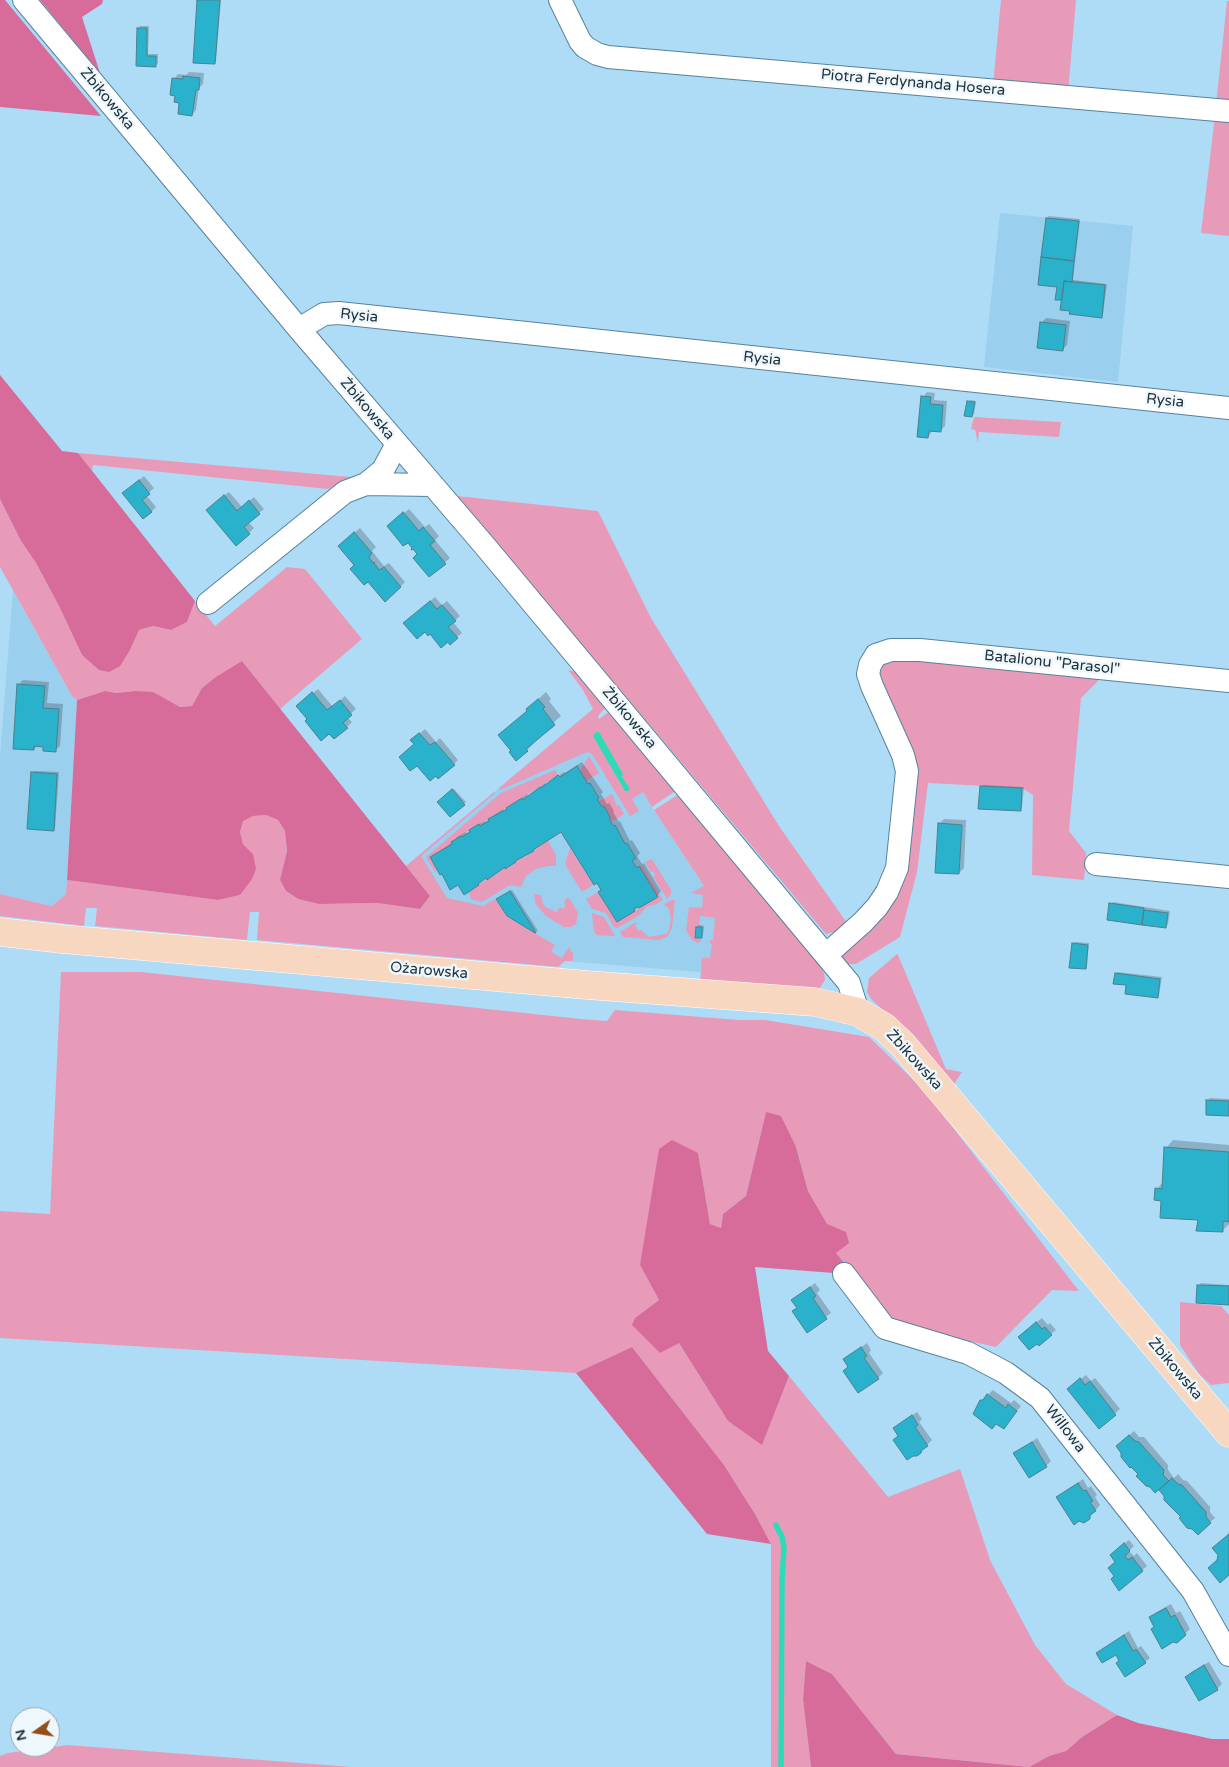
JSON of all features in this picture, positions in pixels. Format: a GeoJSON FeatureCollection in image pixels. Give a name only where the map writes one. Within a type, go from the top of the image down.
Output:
{"type":"FeatureCollection","features":[{"type":"Feature","properties":{"kind":"main road","name":"Ożarowska"},"geometry":{"type":"LineString","coordinates":[[0,932],[71,940],[587,985],[815,1002],[858,1012]]}},
{"type":"Feature","properties":{"kind":"main road","name":"Żbikowska"},"geometry":{"type":"LineString","coordinates":[[858,1012],[884,1028],[903,1045],[1229,1433]]}},
{"type":"Feature","properties":{"kind":"street","name":"Żbikowska"},"geometry":{"type":"LineString","coordinates":[[24,0],[485,546],[826,955],[849,983],[858,1012]]}},
{"type":"Feature","properties":{"kind":"street","name":"Piotra Ferdynanda Hosera"},"geometry":{"type":"LineString","coordinates":[[560,0],[585,48],[597,54],[608,56],[1229,111]]}},
{"type":"Feature","properties":{"kind":"street","name":"Rysia"},"geometry":{"type":"LineString","coordinates":[[300,329],[324,314],[332,313],[1229,408]]}},
{"type":"Feature","properties":{"kind":"street"},"geometry":{"type":"LineString","coordinates":[[208,603],[345,492],[366,484],[383,470],[397,444]]}},
{"type":"Feature","properties":{"kind":"street"},"geometry":{"type":"LineString","coordinates":[[366,484],[432,485]]}},
{"type":"Feature","properties":{"kind":"street","name":"Batalionu \"Parasol\""},"geometry":{"type":"LineString","coordinates":[[826,955],[877,907],[887,892],[898,868],[907,771],[903,755],[868,674],[870,665],[876,655],[883,651],[891,650],[920,650],[1229,681]]}},
{"type":"Feature","properties":{"kind":"street"},"geometry":{"type":"LineString","coordinates":[[1096,864],[1229,877]]}},
{"type":"Feature","properties":{"kind":"street","name":"Willowa"},"geometry":{"type":"LineString","coordinates":[[844,1274],[885,1328],[968,1353],[1006,1373],[1040,1398],[1193,1591],[1229,1655]]}},
{"type":"Feature","properties":{"kind":"shaded area"},"geometry":{"type":"Polygon","coordinates":[[[0,0],[5,0],[101,116],[0,107],[0,0]]]}},
{"type":"Feature","properties":{"kind":"shaded area"},"geometry":{"type":"Polygon","coordinates":[[[40,0],[103,0],[102,4],[82,17],[100,73],[40,0]]]}},
{"type":"Feature","properties":{"kind":"shaded area"},"geometry":{"type":"Polygon","coordinates":[[[1001,0],[1076,0],[1068,93],[993,86],[1001,0]]]}},
{"type":"Feature","properties":{"kind":"shaded area"},"geometry":{"type":"Polygon","coordinates":[[[1227,1],[1229,1],[1229,107],[1216,105],[1227,1]]]}},
{"type":"Feature","properties":{"kind":"shaded area"},"geometry":{"type":"Polygon","coordinates":[[[1215,116],[1229,117],[1229,236],[1201,233],[1215,116]]]}},
{"type":"Feature","properties":{"kind":"shaded area"},"geometry":{"type":"Polygon","coordinates":[[[1000,213],[1133,226],[1118,382],[984,367],[1000,213]]]}},
{"type":"Feature","properties":{"kind":"shaded area"},"geometry":{"type":"Polygon","coordinates":[[[0,375],[62,451],[78,453],[195,601],[187,622],[171,630],[153,626],[139,630],[120,666],[109,672],[99,670],[82,655],[59,606],[36,563],[21,541],[0,499],[0,375]]]}},
{"type":"Feature","properties":{"kind":"shaded area"},"geometry":{"type":"Polygon","coordinates":[[[974,417],[1061,422],[1059,437],[979,432],[978,443],[975,430],[971,429],[974,417]]]}},
{"type":"Feature","properties":{"kind":"shaded area"},"geometry":{"type":"Polygon","coordinates":[[[78,453],[351,477],[328,489],[93,465],[92,471],[78,453]]]}},
{"type":"Feature","properties":{"kind":"shaded area"},"geometry":{"type":"Polygon","coordinates":[[[457,496],[598,511],[651,618],[779,826],[847,923],[838,931],[826,934],[457,496]]]}},
{"type":"Feature","properties":{"kind":"shaded area"},"geometry":{"type":"Polygon","coordinates":[[[0,499],[21,541],[36,563],[59,606],[82,655],[130,650],[139,630],[153,626],[171,630],[187,622],[195,601],[215,626],[287,567],[305,569],[362,639],[280,709],[242,661],[202,688],[192,706],[180,707],[135,691],[116,693],[105,691],[77,700],[72,696],[0,567],[0,499]]]}},
{"type":"Feature","properties":{"kind":"shaded area"},"geometry":{"type":"Polygon","coordinates":[[[13,591],[72,696],[77,700],[66,894],[52,906],[0,894],[0,756],[13,591]]]}},
{"type":"Feature","properties":{"kind":"shaded area"},"geometry":{"type":"Polygon","coordinates":[[[889,658],[1098,673],[1098,681],[1081,698],[1069,831],[1086,853],[1084,880],[1032,875],[1033,795],[1022,788],[928,783],[917,872],[900,937],[856,964],[848,964],[844,962],[840,955],[885,905],[913,767],[878,684],[881,664],[889,658]]]}},
{"type":"Feature","properties":{"kind":"shaded area"},"geometry":{"type":"Polygon","coordinates":[[[242,661],[430,896],[420,909],[377,903],[319,904],[298,899],[286,891],[280,880],[287,851],[285,831],[278,820],[266,815],[253,816],[243,821],[240,832],[243,844],[253,854],[256,869],[252,879],[240,895],[218,900],[67,880],[77,700],[105,691],[116,693],[135,691],[153,692],[180,707],[192,706],[202,688],[242,661]]]}},
{"type":"Feature","properties":{"kind":"shaded area"},"geometry":{"type":"Polygon","coordinates":[[[568,670],[576,672],[607,706],[598,716],[599,719],[610,711],[677,790],[652,807],[643,792],[632,799],[639,811],[630,816],[592,754],[587,752],[500,790],[499,788],[593,709],[583,690],[568,670]]]}},
{"type":"Feature","properties":{"kind":"shaded area"},"geometry":{"type":"Polygon","coordinates":[[[593,709],[654,810],[717,906],[724,948],[700,972],[565,961],[430,896],[406,866],[593,709]]]}},
{"type":"Feature","properties":{"kind":"shaded area"},"geometry":{"type":"Polygon","coordinates":[[[596,732],[599,732],[623,774],[622,777],[630,789],[628,791],[625,791],[593,736],[596,732]]]}},
{"type":"Feature","properties":{"kind":"shaded area"},"geometry":{"type":"Polygon","coordinates":[[[589,756],[599,773],[586,781],[580,771],[589,756]]]}},
{"type":"Feature","properties":{"kind":"shaded area"},"geometry":{"type":"Polygon","coordinates":[[[555,770],[558,775],[430,857],[437,870],[435,872],[426,857],[501,793],[555,770]]]}},
{"type":"Feature","properties":{"kind":"shaded area"},"geometry":{"type":"Polygon","coordinates":[[[494,792],[421,856],[447,898],[483,906],[495,899],[507,917],[555,945],[551,952],[562,958],[569,947],[573,954],[573,961],[565,961],[558,967],[257,940],[259,912],[250,912],[247,940],[95,926],[97,908],[86,908],[84,926],[0,916],[0,894],[52,906],[66,894],[67,880],[218,900],[240,895],[253,854],[243,844],[240,832],[243,820],[253,816],[266,815],[278,820],[285,831],[287,851],[280,880],[286,891],[298,899],[319,904],[377,903],[420,909],[430,896],[406,866],[494,792]]]}},
{"type":"Feature","properties":{"kind":"shaded area"},"geometry":{"type":"Polygon","coordinates":[[[612,794],[617,806],[619,805],[624,814],[612,822],[609,818],[611,816],[599,801],[612,794]]]}},
{"type":"Feature","properties":{"kind":"shaded area"},"geometry":{"type":"Polygon","coordinates":[[[679,794],[819,963],[825,980],[820,988],[809,991],[700,982],[702,958],[710,958],[712,945],[710,940],[713,940],[715,918],[700,916],[699,927],[696,926],[695,938],[701,939],[701,941],[697,943],[691,939],[686,930],[689,907],[702,908],[703,895],[691,893],[704,886],[654,810],[679,794]]]}},
{"type":"Feature","properties":{"kind":"shaded area"},"geometry":{"type":"Polygon","coordinates":[[[548,841],[556,855],[556,866],[536,869],[526,876],[521,887],[510,885],[482,902],[471,899],[469,892],[479,884],[498,874],[504,868],[516,863],[516,861],[524,858],[548,841]]]}},
{"type":"Feature","properties":{"kind":"shaded area"},"geometry":{"type":"Polygon","coordinates":[[[570,848],[593,885],[582,892],[565,864],[570,848]]]}},
{"type":"Feature","properties":{"kind":"shaded area"},"geometry":{"type":"Polygon","coordinates":[[[652,859],[671,890],[671,894],[667,899],[653,876],[655,875],[653,871],[651,872],[645,862],[652,859]]]}},
{"type":"Feature","properties":{"kind":"shaded area"},"geometry":{"type":"Polygon","coordinates":[[[642,865],[663,900],[646,907],[640,915],[617,928],[614,927],[606,913],[592,909],[586,899],[598,892],[617,922],[658,897],[639,867],[642,865]]]}},
{"type":"Feature","properties":{"kind":"shaded area"},"geometry":{"type":"Polygon","coordinates":[[[534,894],[541,895],[543,904],[554,912],[558,911],[561,907],[563,909],[566,905],[564,904],[566,898],[570,899],[578,913],[576,924],[571,927],[564,927],[546,916],[535,903],[534,894]]]}},
{"type":"Feature","properties":{"kind":"shaded area"},"geometry":{"type":"Polygon","coordinates":[[[675,900],[672,928],[667,937],[659,940],[623,937],[620,932],[636,922],[637,924],[635,925],[639,931],[641,930],[649,937],[666,934],[669,930],[671,918],[669,909],[664,904],[675,900]]]}},
{"type":"Feature","properties":{"kind":"shaded area"},"geometry":{"type":"Polygon","coordinates":[[[592,913],[604,917],[615,936],[597,935],[594,932],[592,913]]]}},
{"type":"Feature","properties":{"kind":"shaded area"},"geometry":{"type":"Polygon","coordinates":[[[897,954],[946,1069],[962,1072],[952,1087],[912,1038],[871,999],[867,992],[869,978],[897,954]]]}},
{"type":"Feature","properties":{"kind":"shaded area"},"geometry":{"type":"Polygon","coordinates":[[[61,972],[141,972],[607,1021],[615,1010],[739,1020],[765,1020],[869,1037],[924,1090],[1079,1291],[1052,1290],[996,1347],[894,1324],[836,1253],[827,1224],[808,1191],[796,1147],[766,1112],[746,1196],[723,1214],[721,1228],[710,1224],[698,1153],[640,1265],[659,1300],[635,1318],[679,1343],[728,1421],[762,1444],[789,1376],[888,1497],[960,1469],[990,1560],[1035,1645],[1066,1684],[1117,1715],[1082,1737],[1066,1751],[1049,1756],[1029,1767],[896,1754],[832,1674],[806,1661],[803,1699],[811,1767],[771,1767],[771,1544],[755,1514],[724,1465],[632,1347],[576,1373],[0,1338],[0,1211],[50,1214],[61,972]]]}},
{"type":"Feature","properties":{"kind":"shaded area"},"geometry":{"type":"Polygon","coordinates":[[[766,1112],[781,1116],[796,1147],[808,1191],[827,1224],[846,1232],[849,1243],[836,1253],[845,1264],[834,1273],[755,1267],[768,1351],[789,1376],[762,1445],[728,1421],[679,1343],[660,1353],[632,1325],[635,1318],[659,1300],[640,1265],[659,1149],[672,1140],[698,1153],[710,1224],[721,1228],[723,1214],[746,1196],[766,1112]]]}},
{"type":"Feature","properties":{"kind":"shaded area"},"geometry":{"type":"Polygon","coordinates":[[[1180,1302],[1221,1306],[1229,1315],[1229,1383],[1211,1385],[1199,1374],[1180,1345],[1180,1302]]]}},
{"type":"Feature","properties":{"kind":"shaded area"},"geometry":{"type":"Polygon","coordinates":[[[632,1347],[724,1465],[755,1514],[771,1544],[707,1534],[576,1373],[632,1347]]]}},
{"type":"Feature","properties":{"kind":"shaded area"},"geometry":{"type":"Polygon","coordinates":[[[806,1661],[832,1674],[896,1754],[1029,1767],[811,1767],[803,1699],[806,1661]]]}},
{"type":"Feature","properties":{"kind":"shaded area"},"geometry":{"type":"Polygon","coordinates":[[[1117,1715],[1138,1723],[1212,1739],[1229,1739],[1229,1767],[1029,1767],[1049,1756],[1066,1751],[1082,1737],[1117,1715]]]}},
{"type":"Feature","properties":{"kind":"shaded area"},"geometry":{"type":"Polygon","coordinates":[[[68,1745],[352,1767],[0,1767],[0,1756],[8,1753],[10,1753],[10,1757],[60,1757],[60,1746],[68,1745]]]}},
{"type":"Feature","properties":{"kind":"building"},"geometry":{"type":"Polygon","coordinates":[[[197,0],[220,0],[215,64],[193,63],[197,0]]]}},
{"type":"Feature","properties":{"kind":"building"},"geometry":{"type":"Polygon","coordinates":[[[137,28],[147,28],[147,56],[156,56],[156,67],[136,66],[137,28]]]}},
{"type":"Feature","properties":{"kind":"building"},"geometry":{"type":"Polygon","coordinates":[[[183,76],[200,78],[192,116],[178,114],[179,103],[174,102],[175,96],[170,95],[172,78],[183,79],[183,76]]]}},
{"type":"Feature","properties":{"kind":"building"},"geometry":{"type":"Polygon","coordinates":[[[1046,218],[1079,221],[1074,261],[1041,257],[1046,218]]]}},
{"type":"Feature","properties":{"kind":"building"},"geometry":{"type":"Polygon","coordinates":[[[1041,257],[1074,261],[1072,282],[1064,281],[1062,300],[1055,300],[1057,287],[1038,285],[1041,257]]]}},
{"type":"Feature","properties":{"kind":"building"},"geometry":{"type":"Polygon","coordinates":[[[1064,281],[1105,285],[1102,318],[1069,314],[1070,311],[1060,310],[1064,281]]]}},
{"type":"Feature","properties":{"kind":"building"},"geometry":{"type":"Polygon","coordinates":[[[1040,322],[1066,325],[1063,351],[1037,348],[1040,322]]]}},
{"type":"Feature","properties":{"kind":"building"},"geometry":{"type":"Polygon","coordinates":[[[921,396],[931,397],[930,404],[943,405],[941,432],[929,431],[928,438],[917,437],[921,396]]]}},
{"type":"Feature","properties":{"kind":"building"},"geometry":{"type":"Polygon","coordinates":[[[967,401],[975,402],[972,417],[964,416],[967,401]]]}},
{"type":"Feature","properties":{"kind":"building"},"geometry":{"type":"Polygon","coordinates":[[[139,480],[150,494],[142,500],[152,512],[143,519],[122,493],[139,480]]]}},
{"type":"Feature","properties":{"kind":"building"},"geometry":{"type":"Polygon","coordinates":[[[224,495],[237,511],[249,500],[260,514],[244,527],[250,534],[236,546],[206,510],[224,495]]]}},
{"type":"Feature","properties":{"kind":"building"},"geometry":{"type":"Polygon","coordinates":[[[403,512],[419,531],[423,527],[435,541],[430,545],[446,564],[429,577],[413,558],[417,554],[413,549],[411,550],[412,548],[408,543],[403,546],[387,526],[403,512]]]}},
{"type":"Feature","properties":{"kind":"building"},"geometry":{"type":"Polygon","coordinates":[[[354,532],[372,553],[369,557],[373,563],[375,562],[379,570],[384,567],[401,587],[385,602],[368,582],[364,585],[350,569],[354,565],[338,546],[354,532]]]}},
{"type":"Feature","properties":{"kind":"building"},"geometry":{"type":"Polygon","coordinates":[[[430,601],[437,609],[442,605],[456,621],[448,627],[458,638],[450,645],[448,642],[441,648],[430,634],[428,636],[425,632],[417,639],[403,623],[430,601]]]}},
{"type":"Feature","properties":{"kind":"building"},"geometry":{"type":"Polygon","coordinates":[[[17,684],[45,686],[43,708],[59,709],[56,752],[43,751],[43,747],[34,746],[34,750],[13,749],[17,684]]]}},
{"type":"Feature","properties":{"kind":"building"},"geometry":{"type":"Polygon","coordinates":[[[312,692],[327,710],[340,700],[352,715],[343,723],[348,728],[334,739],[329,734],[321,741],[296,706],[312,692]]]}},
{"type":"Feature","properties":{"kind":"building"},"geometry":{"type":"Polygon","coordinates":[[[538,699],[555,725],[526,749],[528,751],[516,761],[509,752],[511,751],[498,735],[527,711],[526,709],[538,699]]]}},
{"type":"Feature","properties":{"kind":"building"},"geometry":{"type":"Polygon","coordinates":[[[419,733],[430,745],[435,742],[455,765],[438,779],[436,776],[430,781],[417,766],[410,771],[399,757],[414,744],[410,740],[419,733]]]}},
{"type":"Feature","properties":{"kind":"building"},"geometry":{"type":"Polygon","coordinates":[[[577,766],[588,784],[590,783],[602,807],[604,806],[612,824],[615,825],[625,844],[627,843],[636,858],[632,861],[637,868],[639,866],[658,897],[634,909],[635,911],[617,922],[598,892],[601,890],[597,883],[594,885],[561,832],[505,869],[505,867],[487,880],[486,878],[464,895],[458,885],[450,890],[430,857],[452,844],[451,842],[470,832],[469,830],[489,821],[488,819],[522,798],[523,800],[558,775],[560,777],[577,766]]]}},
{"type":"Feature","properties":{"kind":"building"},"geometry":{"type":"Polygon","coordinates":[[[31,772],[57,774],[54,831],[27,829],[31,772]]]}},
{"type":"Feature","properties":{"kind":"building"},"geometry":{"type":"Polygon","coordinates":[[[980,786],[1022,788],[1021,811],[978,809],[980,786]]]}},
{"type":"Feature","properties":{"kind":"building"},"geometry":{"type":"Polygon","coordinates":[[[452,789],[465,805],[450,817],[437,802],[452,789]]]}},
{"type":"Feature","properties":{"kind":"building"},"geometry":{"type":"Polygon","coordinates":[[[938,823],[962,825],[959,874],[935,873],[938,823]]]}},
{"type":"Feature","properties":{"kind":"building"},"geometry":{"type":"Polygon","coordinates":[[[510,891],[536,933],[507,916],[496,899],[510,891]]]}},
{"type":"Feature","properties":{"kind":"building"},"geometry":{"type":"Polygon","coordinates":[[[1109,903],[1144,908],[1142,925],[1107,920],[1109,903]]]}},
{"type":"Feature","properties":{"kind":"building"},"geometry":{"type":"Polygon","coordinates":[[[1144,910],[1168,913],[1166,928],[1142,925],[1144,910]]]}},
{"type":"Feature","properties":{"kind":"building"},"geometry":{"type":"Polygon","coordinates":[[[696,927],[702,927],[702,938],[695,938],[696,927]]]}},
{"type":"Feature","properties":{"kind":"building"},"geometry":{"type":"Polygon","coordinates":[[[1072,943],[1088,945],[1086,969],[1069,968],[1072,943]]]}},
{"type":"Feature","properties":{"kind":"building"},"geometry":{"type":"Polygon","coordinates":[[[1115,973],[1160,979],[1158,998],[1125,994],[1126,985],[1113,984],[1115,973]]]}},
{"type":"Feature","properties":{"kind":"building"},"geometry":{"type":"Polygon","coordinates":[[[1206,1100],[1229,1101],[1229,1116],[1206,1115],[1206,1100]]]}},
{"type":"Feature","properties":{"kind":"building"},"geometry":{"type":"Polygon","coordinates":[[[1164,1147],[1229,1152],[1229,1222],[1223,1221],[1223,1232],[1196,1231],[1198,1220],[1160,1218],[1161,1201],[1154,1200],[1155,1188],[1162,1189],[1164,1147]]]}},
{"type":"Feature","properties":{"kind":"building"},"geometry":{"type":"Polygon","coordinates":[[[1197,1285],[1229,1286],[1229,1305],[1196,1303],[1197,1285]]]}},
{"type":"Feature","properties":{"kind":"building"},"geometry":{"type":"Polygon","coordinates":[[[810,1287],[816,1296],[813,1298],[827,1319],[807,1333],[792,1311],[797,1308],[791,1300],[810,1287]]]}},
{"type":"Feature","properties":{"kind":"building"},"geometry":{"type":"Polygon","coordinates":[[[1036,1322],[1042,1329],[1045,1327],[1052,1335],[1039,1346],[1037,1344],[1029,1350],[1018,1337],[1036,1322]]]}},
{"type":"Feature","properties":{"kind":"building"},"geometry":{"type":"Polygon","coordinates":[[[861,1347],[867,1356],[864,1358],[879,1379],[858,1393],[843,1371],[848,1367],[843,1359],[861,1347]]]}},
{"type":"Feature","properties":{"kind":"building"},"geometry":{"type":"Polygon","coordinates":[[[1080,1378],[1085,1385],[1090,1381],[1116,1415],[1099,1429],[1067,1389],[1080,1378]]]}},
{"type":"Feature","properties":{"kind":"building"},"geometry":{"type":"Polygon","coordinates":[[[987,1394],[1006,1408],[1008,1404],[1017,1411],[1004,1429],[996,1424],[992,1429],[973,1414],[980,1400],[983,1400],[987,1394]]]}},
{"type":"Feature","properties":{"kind":"building"},"geometry":{"type":"Polygon","coordinates":[[[912,1415],[918,1425],[915,1427],[928,1446],[917,1456],[907,1460],[893,1440],[898,1436],[893,1428],[912,1415]]]}},
{"type":"Feature","properties":{"kind":"building"},"geometry":{"type":"Polygon","coordinates":[[[1129,1435],[1139,1442],[1164,1470],[1163,1475],[1169,1481],[1155,1493],[1136,1476],[1138,1474],[1121,1457],[1121,1453],[1116,1446],[1129,1435]]]}},
{"type":"Feature","properties":{"kind":"building"},"geometry":{"type":"Polygon","coordinates":[[[1032,1442],[1047,1467],[1029,1478],[1013,1453],[1032,1442]]]}},
{"type":"Feature","properties":{"kind":"building"},"geometry":{"type":"Polygon","coordinates":[[[1172,1478],[1182,1485],[1206,1512],[1206,1517],[1211,1523],[1198,1535],[1192,1529],[1187,1528],[1179,1518],[1181,1517],[1164,1500],[1164,1496],[1159,1490],[1172,1478]]]}},
{"type":"Feature","properties":{"kind":"building"},"geometry":{"type":"Polygon","coordinates":[[[1078,1483],[1083,1491],[1086,1490],[1093,1501],[1090,1502],[1096,1511],[1084,1523],[1079,1521],[1074,1525],[1056,1497],[1078,1483]]]}},
{"type":"Feature","properties":{"kind":"building"},"geometry":{"type":"Polygon","coordinates":[[[1229,1534],[1229,1575],[1220,1583],[1208,1568],[1217,1560],[1218,1555],[1212,1548],[1229,1534]]]}},
{"type":"Feature","properties":{"kind":"building"},"geometry":{"type":"Polygon","coordinates":[[[1124,1543],[1130,1551],[1125,1556],[1128,1560],[1132,1557],[1143,1571],[1119,1591],[1111,1579],[1114,1576],[1108,1568],[1115,1562],[1110,1555],[1124,1543]]]}},
{"type":"Feature","properties":{"kind":"building"},"geometry":{"type":"Polygon","coordinates":[[[1166,1608],[1171,1617],[1175,1615],[1186,1635],[1177,1643],[1173,1642],[1162,1649],[1151,1629],[1154,1627],[1149,1617],[1166,1608]]]}},
{"type":"Feature","properties":{"kind":"building"},"geometry":{"type":"Polygon","coordinates":[[[1124,1635],[1133,1651],[1136,1649],[1146,1663],[1125,1677],[1116,1663],[1119,1661],[1116,1655],[1102,1663],[1096,1653],[1124,1635]]]}},
{"type":"Feature","properties":{"kind":"building"},"geometry":{"type":"Polygon","coordinates":[[[1204,1665],[1218,1690],[1199,1701],[1185,1677],[1204,1665]]]}},
{"type":"Feature","properties":{"kind":"waterway"},"geometry":{"type":"LineString","coordinates":[[776,1525],[782,1537],[784,1548],[782,1579],[781,1767]]}}]}
